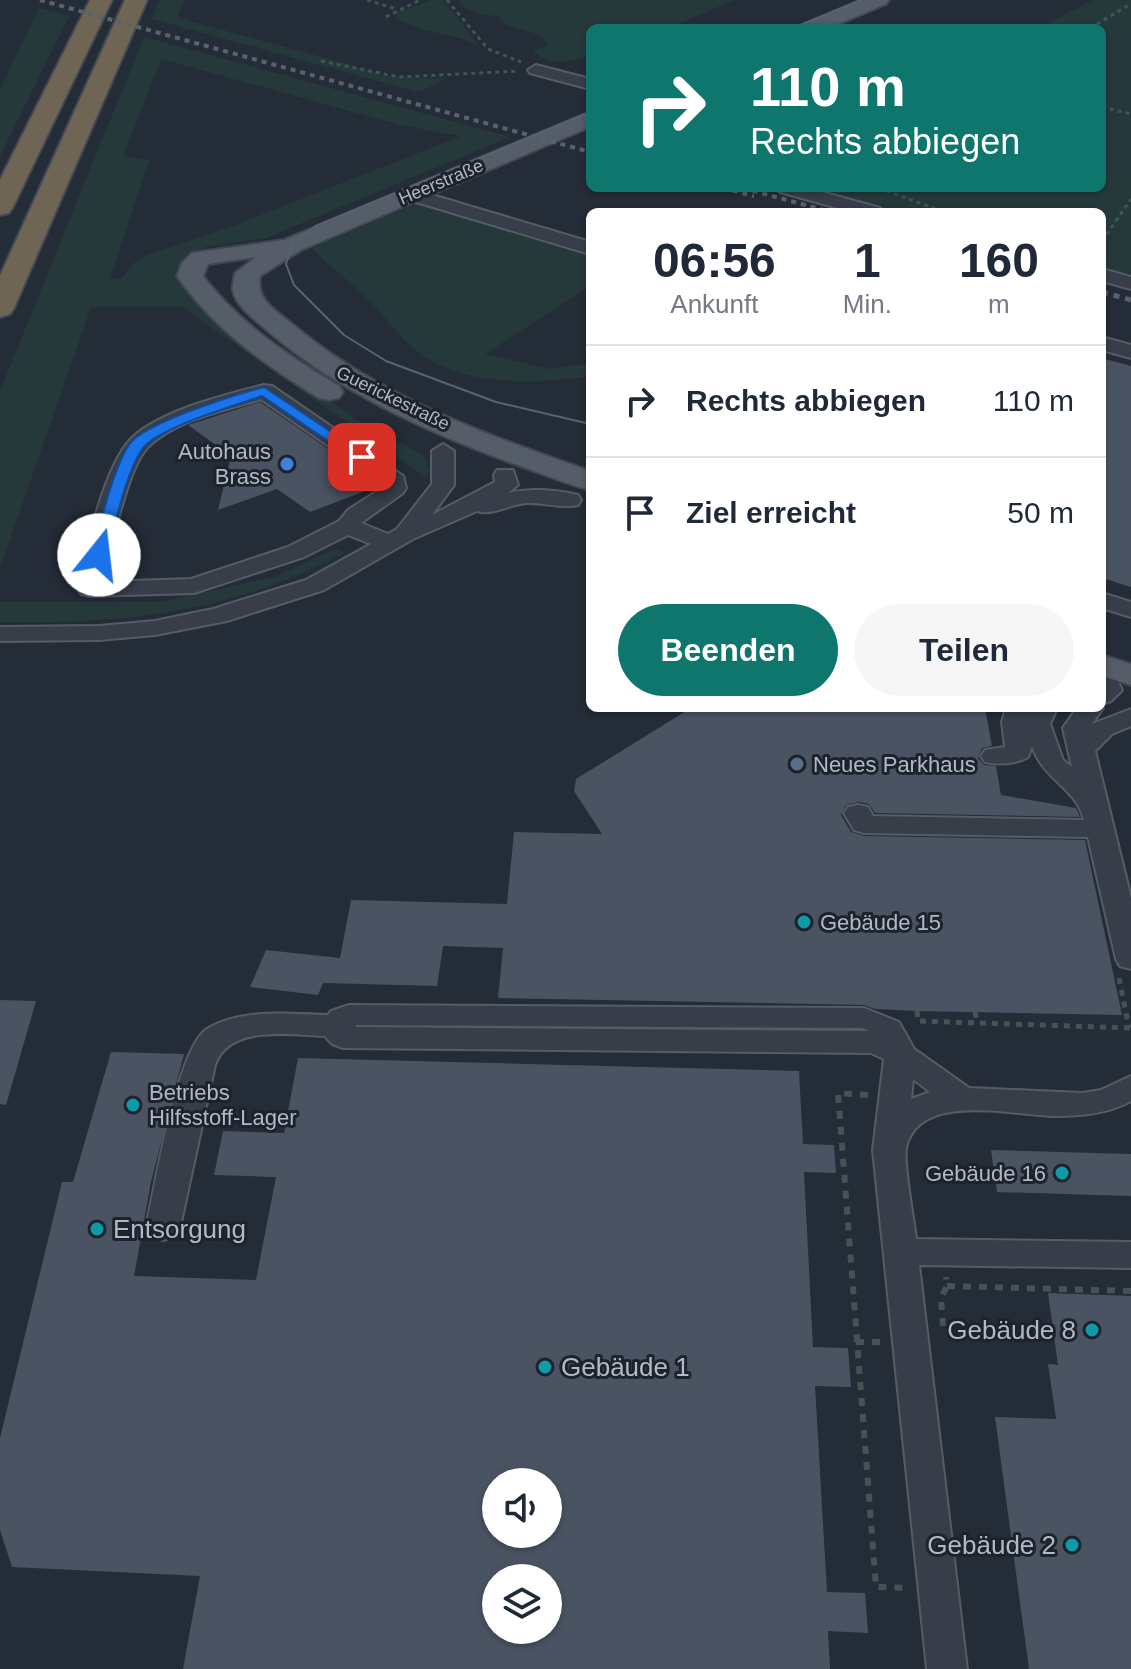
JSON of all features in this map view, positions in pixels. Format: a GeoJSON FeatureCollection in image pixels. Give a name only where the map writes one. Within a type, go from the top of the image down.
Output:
{"type":"FeatureCollection","features":[{"type":"Feature","properties":{"kind":"highway"},"geometry":{"type":"LineString","coordinates":[[0,207],[101,0]]}},
{"type":"Feature","properties":{"kind":"highway"},"geometry":{"type":"LineString","coordinates":[[0,308],[136,0]]}},
{"type":"Feature","properties":{"kind":"main road"},"geometry":{"type":"LineString","coordinates":[[822,24],[879,0]]}},
{"type":"Feature","properties":{"kind":"main road","name":"Heerstraße"},"geometry":{"type":"LineString","coordinates":[[292,245],[586,121]]}},
{"type":"Feature","properties":{"kind":"main road","name":"Guerickestraße"},"geometry":{"type":"LineString","coordinates":[[292,245],[201,258],[194,263],[190,276],[205,297],[279,363],[364,413],[443,451],[505,475],[583,496]]}},
{"type":"Feature","properties":{"kind":"main road","name":"Guerickestraße"},"geometry":{"type":"LineString","coordinates":[[292,245],[248,273],[246,282],[246,293],[253,303],[289,338],[356,384],[535,461],[583,496]]}},
{"type":"Feature","properties":{"kind":"lane"},"geometry":{"type":"LineString","coordinates":[[536,70],[586,83]]}},
{"type":"Feature","properties":{"kind":"lane"},"geometry":{"type":"LineString","coordinates":[[800,192],[858,208]]}},
{"type":"Feature","properties":{"kind":"lane"},"geometry":{"type":"LineString","coordinates":[[412,195],[586,247]]}},
{"type":"Feature","properties":{"kind":"lane"},"geometry":{"type":"LineString","coordinates":[[1106,276],[1131,283]]}},
{"type":"Feature","properties":{"kind":"lane"},"geometry":{"type":"LineString","coordinates":[[1106,344],[1131,352]]}},
{"type":"Feature","properties":{"kind":"lane"},"geometry":{"type":"LineString","coordinates":[[347,526],[357,515],[390,495],[395,481],[264,391],[198,414],[156,432],[137,445],[117,490],[90,589],[194,586],[296,552],[347,526],[397,538],[515,497],[583,496]]}},
{"type":"Feature","properties":{"kind":"lane"},"geometry":{"type":"LineString","coordinates":[[397,538],[443,485],[443,451]]}},
{"type":"Feature","properties":{"kind":"lane"},"geometry":{"type":"LineString","coordinates":[[0,634],[99,633],[155,628],[218,616],[315,585],[397,538],[449,516],[507,485],[505,475],[535,461]]}},
{"type":"Feature","properties":{"kind":"lane"},"geometry":{"type":"LineString","coordinates":[[1106,601],[1131,610]]}},
{"type":"Feature","properties":{"kind":"lane"},"geometry":{"type":"LineString","coordinates":[[994,756],[1019,751],[1015,722],[1018,712]]}},
{"type":"Feature","properties":{"kind":"lane"},"geometry":{"type":"LineString","coordinates":[[1042,712],[1037,724],[1051,763],[1093,800]]}},
{"type":"Feature","properties":{"kind":"lane"},"geometry":{"type":"LineString","coordinates":[[1089,712],[1076,728],[1100,829],[1124,964]]}},
{"type":"Feature","properties":{"kind":"lane"},"geometry":{"type":"LineString","coordinates":[[1081,750],[1103,728],[1131,717]]}},
{"type":"Feature","properties":{"kind":"lane"},"geometry":{"type":"LineString","coordinates":[[858,813],[864,824],[1100,829]]}},
{"type":"Feature","properties":{"kind":"lane"},"geometry":{"type":"LineString","coordinates":[[163,1227],[205,1050],[214,1039],[240,1028],[340,1026],[339,1034],[343,1037],[890,1049],[964,1101]]}},
{"type":"Feature","properties":{"kind":"lane"},"geometry":{"type":"LineString","coordinates":[[890,1049],[889,1150],[947,1669]]}},
{"type":"Feature","properties":{"kind":"lane"},"geometry":{"type":"LineString","coordinates":[[889,1150],[906,1115],[925,1104],[964,1101],[1096,1105],[1131,1087]]}},
{"type":"Feature","properties":{"kind":"lane"},"geometry":{"type":"LineString","coordinates":[[900,1252],[1131,1255]]}},
{"type":"Feature","properties":{"kind":"path"},"geometry":{"type":"LineString","coordinates":[[367,0],[397,9]]}},
{"type":"Feature","properties":{"kind":"path"},"geometry":{"type":"LineString","coordinates":[[386,17],[420,0]]}},
{"type":"Feature","properties":{"kind":"path"},"geometry":{"type":"LineString","coordinates":[[447,0],[488,49],[536,70]]}},
{"type":"Feature","properties":{"kind":"path"},"geometry":{"type":"LineString","coordinates":[[1097,24],[1131,4]]}},
{"type":"Feature","properties":{"kind":"path"},"geometry":{"type":"LineString","coordinates":[[321,61],[399,77],[536,70]]}},
{"type":"Feature","properties":{"kind":"path"},"geometry":{"type":"LineString","coordinates":[[1106,108],[1131,114]]}},
{"type":"Feature","properties":{"kind":"path"},"geometry":{"type":"LineString","coordinates":[[890,192],[933,208]]}},
{"type":"Feature","properties":{"kind":"path"},"geometry":{"type":"LineString","coordinates":[[1106,235],[1131,199]]}},
{"type":"Feature","properties":{"kind":"path"},"geometry":{"type":"LineString","coordinates":[[876,1587],[838,1093],[873,1095],[871,1056],[890,1049],[892,1020],[1130,1028],[1124,964]]}},
{"type":"Feature","properties":{"kind":"path"},"geometry":{"type":"LineString","coordinates":[[917,1011],[918,1021]]}},
{"type":"Feature","properties":{"kind":"path"},"geometry":{"type":"LineString","coordinates":[[975,1012],[977,1023]]}},
{"type":"Feature","properties":{"kind":"path"},"geometry":{"type":"LineString","coordinates":[[947,1286],[1131,1291]]}},
{"type":"Feature","properties":{"kind":"shaded area"},"geometry":{"type":"Polygon","coordinates":[[[160,0],[185,0],[178,15],[183,19],[386,77],[448,78],[419,92],[152,19],[160,0]]]}},
{"type":"Feature","properties":{"kind":"shaded area"},"geometry":{"type":"Polygon","coordinates":[[[430,0],[444,0],[479,46],[414,26],[396,16],[398,12],[430,0]]]}},
{"type":"Feature","properties":{"kind":"shaded area"},"geometry":{"type":"Polygon","coordinates":[[[459,0],[735,0],[678,24],[586,24],[586,57],[560,61],[545,59],[533,50],[548,45],[540,35],[506,25],[498,16],[471,11],[459,0]]]}},
{"type":"Feature","properties":{"kind":"shaded area"},"geometry":{"type":"Polygon","coordinates":[[[1093,0],[1131,0],[1131,275],[1106,268],[1106,208],[874,208],[812,192],[1106,192],[1106,24],[1047,24],[1093,0]]]}},
{"type":"Feature","properties":{"kind":"shaded area"},"geometry":{"type":"Polygon","coordinates":[[[39,8],[69,16],[0,156],[0,90],[39,8]]]}},
{"type":"Feature","properties":{"kind":"shaded area"},"geometry":{"type":"Polygon","coordinates":[[[144,37],[510,137],[266,238],[205,247],[189,254],[177,271],[186,291],[226,327],[356,419],[423,455],[429,471],[424,476],[182,307],[91,307],[0,568],[0,391],[144,37]],[[165,60],[160,62],[123,156],[149,160],[110,279],[122,278],[134,263],[147,255],[241,223],[461,136],[400,125],[165,60]]]}},
{"type":"Feature","properties":{"kind":"shaded area"},"geometry":{"type":"Polygon","coordinates":[[[418,203],[586,253],[586,289],[485,354],[550,369],[586,364],[586,377],[500,380],[457,372],[436,363],[411,346],[371,302],[312,248],[418,203]]]}},
{"type":"Feature","properties":{"kind":"shaded area"},"geometry":{"type":"Polygon","coordinates":[[[334,549],[345,553],[261,589],[219,601],[135,617],[0,622],[0,602],[160,602],[274,577],[334,549]]]}},
{"type":"Feature","properties":{"kind":"building"},"geometry":{"type":"Polygon","coordinates":[[[1106,359],[1131,366],[1131,587],[1106,579],[1106,359]]]}},
{"type":"Feature","properties":{"kind":"building"},"geometry":{"type":"Polygon","coordinates":[[[260,402],[381,485],[310,512],[277,489],[218,510],[231,456],[188,425],[260,402]]]}},
{"type":"Feature","properties":{"kind":"building","name":"Gebäude 15"},"geometry":{"type":"Polygon","coordinates":[[[685,712],[986,712],[992,746],[982,748],[978,758],[984,765],[996,766],[1001,795],[1076,808],[1080,817],[875,813],[869,804],[859,802],[846,805],[841,815],[851,832],[864,836],[1085,840],[1122,1015],[917,1011],[875,1009],[864,1005],[498,998],[503,948],[443,946],[437,986],[323,983],[318,995],[250,987],[266,950],[340,958],[351,900],[507,904],[514,832],[602,834],[574,791],[576,779],[685,712]]]}},
{"type":"Feature","properties":{"kind":"building"},"geometry":{"type":"Polygon","coordinates":[[[0,1000],[36,1001],[6,1105],[0,1104],[0,1000]]]}},
{"type":"Feature","properties":{"kind":"building","name":"Gebäude 1"},"geometry":{"type":"Polygon","coordinates":[[[111,1052],[184,1054],[151,1182],[134,1276],[256,1280],[276,1177],[214,1175],[223,1131],[284,1133],[298,1058],[799,1071],[803,1144],[834,1145],[836,1173],[804,1172],[813,1347],[848,1348],[851,1387],[815,1386],[827,1592],[865,1593],[868,1633],[828,1631],[830,1669],[183,1669],[200,1576],[12,1567],[0,1530],[0,1438],[62,1182],[73,1182],[111,1052]]]}},
{"type":"Feature","properties":{"kind":"building","name":"Gebäude 16"},"geometry":{"type":"Polygon","coordinates":[[[991,1150],[1131,1154],[1131,1196],[997,1192],[991,1150]]]}},
{"type":"Feature","properties":{"kind":"building","name":"Gebäude 2"},"geometry":{"type":"Polygon","coordinates":[[[1048,1293],[1131,1296],[1131,1669],[1029,1669],[995,1417],[1056,1419],[1048,1364],[1058,1365],[1048,1293]]]}},
{"type":"Feature","properties":{"kind":"tram line"},"geometry":{"type":"LineString","coordinates":[[803,24],[861,0]]}},
{"type":"Feature","properties":{"kind":"tram line"},"geometry":{"type":"LineString","coordinates":[[586,114],[316,226],[292,245],[286,264],[294,285],[344,335],[386,361],[496,402],[586,423]]}},
{"type":"Feature","properties":{"kind":"railway"},"geometry":{"type":"LineString","coordinates":[[40,0],[586,151]]}},
{"type":"Feature","properties":{"kind":"railway"},"geometry":{"type":"LineString","coordinates":[[738,192],[754,196]]}},
{"type":"Feature","properties":{"kind":"railway"},"geometry":{"type":"LineString","coordinates":[[758,192],[816,208]]}},
{"type":"Feature","properties":{"kind":"railway"},"geometry":{"type":"LineString","coordinates":[[1106,293],[1131,300]]}},
{"type":"Feature","properties":{"kind":"place","name":"Autohaus Brass"},"geometry":{"type":"Point","coordinates":[287,464]}},
{"type":"Feature","properties":{"kind":"place","name":"Neues Parkhaus"},"geometry":{"type":"Point","coordinates":[797,764]}},
{"type":"Feature","properties":{"kind":"place","name":"Gebäude 15"},"geometry":{"type":"Point","coordinates":[804,922]}},
{"type":"Feature","properties":{"kind":"place","name":"Betriebs Hilfsstoff-Lager"},"geometry":{"type":"Point","coordinates":[133,1105]}},
{"type":"Feature","properties":{"kind":"place","name":"Gebäude 16"},"geometry":{"type":"Point","coordinates":[1062,1173]}},
{"type":"Feature","properties":{"kind":"place","name":"Entsorgung"},"geometry":{"type":"Point","coordinates":[97,1229]}},
{"type":"Feature","properties":{"kind":"place","name":"Gebäude 8"},"geometry":{"type":"Point","coordinates":[1092,1330]}},
{"type":"Feature","properties":{"kind":"place","name":"Gebäude 1"},"geometry":{"type":"Point","coordinates":[545,1367]}},
{"type":"Feature","properties":{"kind":"place","name":"Gebäude 2"},"geometry":{"type":"Point","coordinates":[1072,1545]}},
{"type":"Feature","properties":{"kind":"route"},"geometry":{"type":"LineString","coordinates":[[99,555],[117,490],[137,445],[156,432],[198,414],[264,391],[362,457]]}}]}
